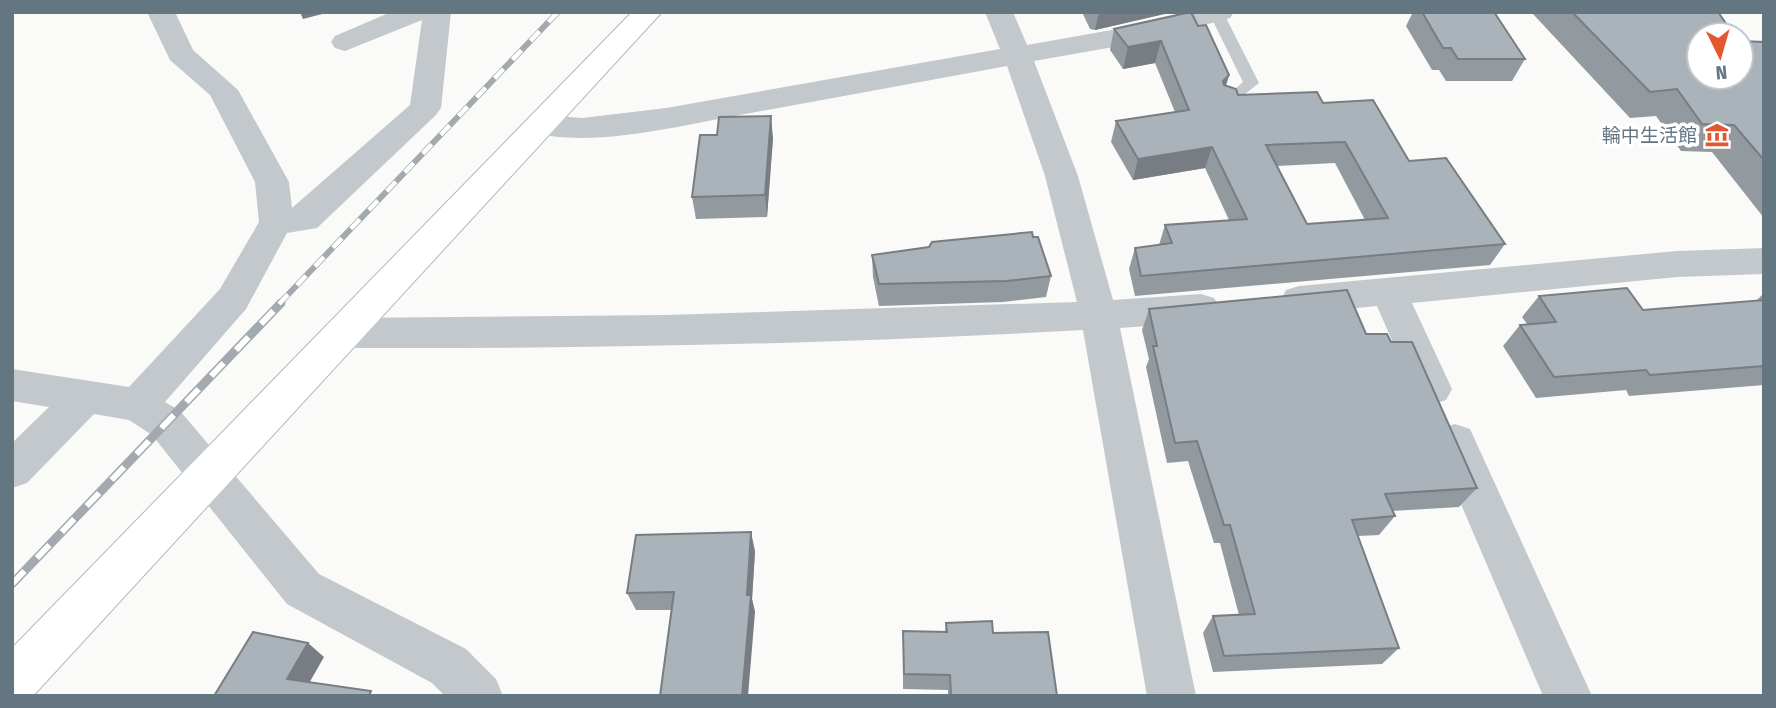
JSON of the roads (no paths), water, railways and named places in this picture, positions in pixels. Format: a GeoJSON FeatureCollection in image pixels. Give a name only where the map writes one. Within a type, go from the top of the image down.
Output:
{"type":"FeatureCollection","features":[{"type":"Feature","properties":{"kind":"street"},"geometry":{"type":"LineString","coordinates":[[138,405],[233,299],[276,222],[272,182],[223,90],[180,54],[161,12]]}},
{"type":"Feature","properties":{"kind":"street"},"geometry":{"type":"LineString","coordinates":[[345,42],[416,12]]}},
{"type":"Feature","properties":{"kind":"street"},"geometry":{"type":"LineString","coordinates":[[276,222],[306,219],[425,108],[438,12]]}},
{"type":"Feature","properties":{"kind":"street"},"geometry":{"type":"LineString","coordinates":[[12,683],[648,12]]}},
{"type":"Feature","properties":{"kind":"street"},"geometry":{"type":"LineString","coordinates":[[999,12],[1020,56],[1056,156],[1098,317],[1172,696]]}},
{"type":"Feature","properties":{"kind":"street"},"geometry":{"type":"LineString","coordinates":[[541,125],[582,128],[666,118],[1142,33],[1218,13]]}},
{"type":"Feature","properties":{"kind":"street"},"geometry":{"type":"LineString","coordinates":[[346,333],[512,334],[1098,317],[1677,264],[1764,261]]}},
{"type":"Feature","properties":{"kind":"street"},"geometry":{"type":"LineString","coordinates":[[1389,292],[1568,696]]}},
{"type":"Feature","properties":{"kind":"street"},"geometry":{"type":"LineString","coordinates":[[12,385],[138,405],[166,423],[303,589],[454,686]]}},
{"type":"Feature","properties":{"kind":"street"},"geometry":{"type":"LineString","coordinates":[[12,470],[86,396]]}},
{"type":"Feature","properties":{"kind":"lane"},"geometry":{"type":"LineString","coordinates":[[1218,13],[1251,83],[1226,104]]}},
{"type":"Feature","properties":{"kind":"railway"},"geometry":{"type":"LineString","coordinates":[[279,304],[558,12]]}},
{"type":"Feature","properties":{"kind":"railway"},"geometry":{"type":"LineString","coordinates":[[12,584],[281,303]]}},
{"type":"Feature","properties":{"kind":"place","name":"輪中生活館"},"geometry":{"type":"Point","coordinates":[1717,135]}}]}
